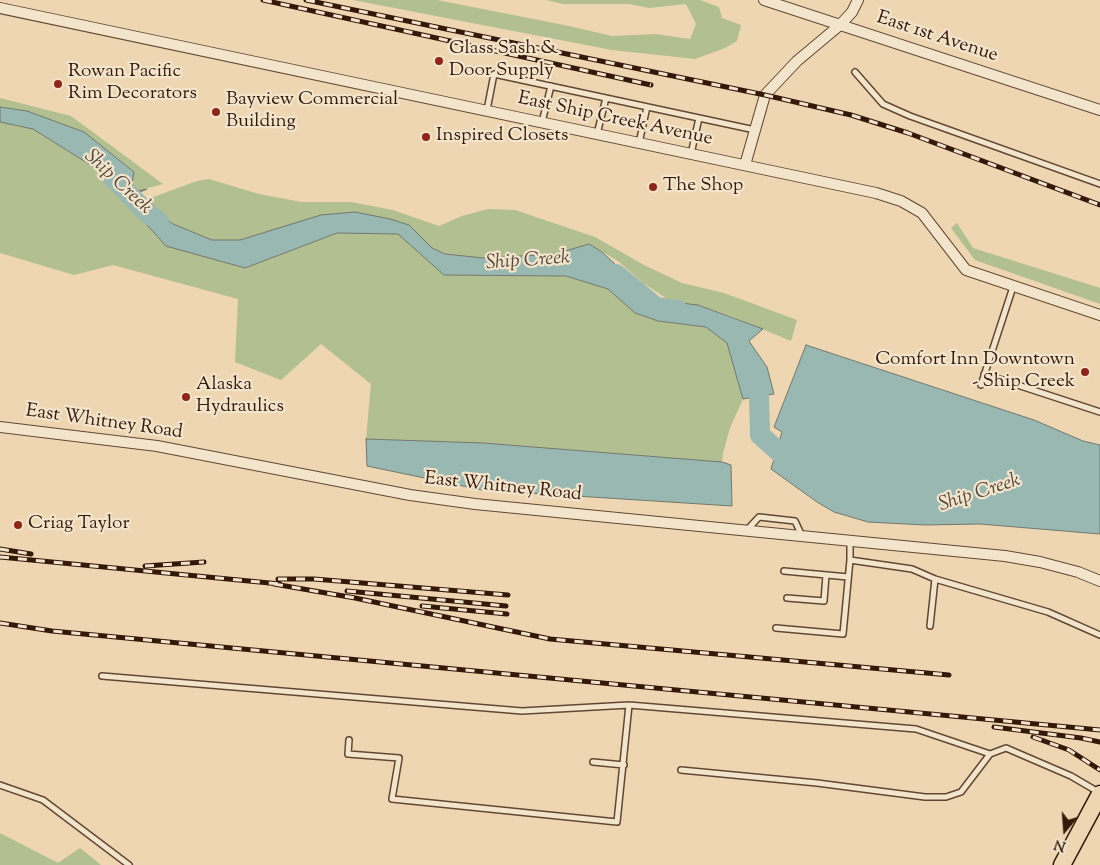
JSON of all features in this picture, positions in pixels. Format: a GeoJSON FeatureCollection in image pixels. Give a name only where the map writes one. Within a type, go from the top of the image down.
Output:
{"type":"FeatureCollection","features":[{"type":"Feature","properties":{"kind":"main road"},"geometry":{"type":"LineString","coordinates":[[1062,865],[1100,794]]}},
{"type":"Feature","properties":{"kind":"street","name":"East 1st Avenue"},"geometry":{"type":"LineString","coordinates":[[764,0],[1100,110]]}},
{"type":"Feature","properties":{"kind":"street"},"geometry":{"type":"LineString","coordinates":[[745,165],[768,89],[797,61],[840,25],[852,12],[858,0]]}},
{"type":"Feature","properties":{"kind":"street","name":"East Ship Creek Avenue"},"geometry":{"type":"LineString","coordinates":[[0,8],[876,193],[901,201],[922,213],[966,270],[1100,315]]}},
{"type":"Feature","properties":{"kind":"street","name":"East Whitney Road"},"geometry":{"type":"LineString","coordinates":[[0,427],[157,446],[410,495],[476,504],[1005,556],[1040,562],[1078,572],[1100,581]]}},
{"type":"Feature","properties":{"kind":"lane"},"geometry":{"type":"LineString","coordinates":[[855,72],[883,104],[910,116],[1100,184]]}},
{"type":"Feature","properties":{"kind":"lane"},"geometry":{"type":"LineString","coordinates":[[487,110],[494,74],[755,130]]}},
{"type":"Feature","properties":{"kind":"lane"},"geometry":{"type":"LineString","coordinates":[[542,122],[550,86]]}},
{"type":"Feature","properties":{"kind":"lane"},"geometry":{"type":"LineString","coordinates":[[596,134],[606,98]]}},
{"type":"Feature","properties":{"kind":"lane"},"geometry":{"type":"LineString","coordinates":[[639,142],[647,107]]}},
{"type":"Feature","properties":{"kind":"lane"},"geometry":{"type":"LineString","coordinates":[[691,154],[699,118]]}},
{"type":"Feature","properties":{"kind":"lane"},"geometry":{"type":"LineString","coordinates":[[980,385],[1013,287]]}},
{"type":"Feature","properties":{"kind":"lane"},"geometry":{"type":"LineString","coordinates":[[984,374],[1100,412]]}},
{"type":"Feature","properties":{"kind":"lane"},"geometry":{"type":"LineString","coordinates":[[746,531],[759,517],[796,521],[802,537]]}},
{"type":"Feature","properties":{"kind":"lane"},"geometry":{"type":"LineString","coordinates":[[776,628],[843,634],[850,541]]}},
{"type":"Feature","properties":{"kind":"lane"},"geometry":{"type":"LineString","coordinates":[[850,560],[912,569],[935,579],[1048,612],[1100,635]]}},
{"type":"Feature","properties":{"kind":"lane"},"geometry":{"type":"LineString","coordinates":[[784,571],[848,577]]}},
{"type":"Feature","properties":{"kind":"lane"},"geometry":{"type":"LineString","coordinates":[[786,598],[824,601],[826,575]]}},
{"type":"Feature","properties":{"kind":"lane"},"geometry":{"type":"LineString","coordinates":[[930,626],[935,579]]}},
{"type":"Feature","properties":{"kind":"lane"},"geometry":{"type":"LineString","coordinates":[[102,676],[522,711],[629,706],[916,729],[990,754]]}},
{"type":"Feature","properties":{"kind":"lane"},"geometry":{"type":"LineString","coordinates":[[349,740],[348,754],[399,758],[392,799],[617,822],[629,706]]}},
{"type":"Feature","properties":{"kind":"lane"},"geometry":{"type":"LineString","coordinates":[[681,770],[817,783],[925,797],[946,797],[962,792],[990,754],[1006,748],[1071,776],[1100,794]]}},
{"type":"Feature","properties":{"kind":"lane"},"geometry":{"type":"LineString","coordinates":[[593,762],[624,764]]}},
{"type":"Feature","properties":{"kind":"lane"},"geometry":{"type":"LineString","coordinates":[[0,784],[43,800],[129,865]]}},
{"type":"Feature","properties":{"kind":"green space"},"geometry":{"type":"Polygon","coordinates":[[[353,0],[437,0],[612,36],[656,34],[690,39],[696,24],[686,4],[649,8],[629,4],[563,4],[546,0],[700,0],[719,7],[722,18],[741,25],[737,41],[725,48],[695,59],[612,50],[353,0]]]}},
{"type":"Feature","properties":{"kind":"green space"},"geometry":{"type":"Polygon","coordinates":[[[0,98],[71,116],[163,184],[137,191],[132,183],[134,172],[123,163],[27,111],[0,107],[0,98]]]}},
{"type":"Feature","properties":{"kind":"green space"},"geometry":{"type":"Polygon","coordinates":[[[0,122],[33,129],[97,169],[167,246],[245,268],[337,233],[399,234],[444,275],[566,276],[608,289],[635,313],[658,321],[706,327],[727,343],[743,399],[730,428],[722,462],[483,443],[366,439],[371,384],[321,344],[281,380],[235,362],[238,299],[113,265],[74,275],[0,253],[0,122]]]}},
{"type":"Feature","properties":{"kind":"green space"},"geometry":{"type":"Polygon","coordinates":[[[209,179],[259,194],[301,202],[351,202],[393,210],[439,226],[462,216],[488,209],[515,210],[595,237],[644,265],[682,283],[724,293],[797,320],[791,341],[698,305],[672,302],[643,283],[618,261],[589,244],[555,254],[484,258],[445,254],[432,248],[409,225],[267,232],[239,240],[212,240],[173,224],[160,215],[148,199],[197,181],[209,179]]]}},
{"type":"Feature","properties":{"kind":"green space"},"geometry":{"type":"Polygon","coordinates":[[[957,223],[973,248],[1100,288],[1100,304],[975,260],[951,228],[957,223]]]}},
{"type":"Feature","properties":{"kind":"green space"},"geometry":{"type":"Polygon","coordinates":[[[0,833],[58,863],[80,848],[101,865],[0,865],[0,833]]]}},
{"type":"Feature","properties":{"kind":"water"},"geometry":{"type":"Polygon","coordinates":[[[0,107],[27,111],[84,132],[134,172],[132,183],[137,191],[147,189],[124,199],[97,169],[33,129],[0,122],[0,107]]]}},
{"type":"Feature","properties":{"kind":"water"},"geometry":{"type":"Polygon","coordinates":[[[148,199],[160,215],[173,224],[212,240],[240,240],[321,215],[355,212],[409,225],[432,248],[445,254],[484,258],[555,254],[589,244],[602,252],[616,265],[645,303],[672,302],[698,305],[763,329],[749,341],[767,367],[774,394],[743,399],[727,343],[706,327],[658,321],[635,313],[608,289],[566,276],[444,275],[398,234],[337,233],[245,268],[166,246],[132,208],[148,199]]]}},
{"type":"Feature","properties":{"kind":"water"},"geometry":{"type":"Polygon","coordinates":[[[806,345],[1034,420],[1083,441],[1100,445],[1100,534],[980,524],[925,525],[868,522],[834,512],[817,502],[771,469],[782,432],[774,427],[806,345]]]}},
{"type":"Feature","properties":{"kind":"water"},"geometry":{"type":"Polygon","coordinates":[[[366,439],[483,443],[722,462],[731,465],[732,506],[482,490],[367,466],[366,439]]]}},
{"type":"Feature","properties":{"kind":"waterway","name":"Ship Creek"},"geometry":{"type":"LineString","coordinates":[[113,178],[147,213],[159,221]]}},
{"type":"Feature","properties":{"kind":"waterway","name":"Ship Creek"},"geometry":{"type":"LineString","coordinates":[[616,274],[656,307],[678,310]]}},
{"type":"Feature","properties":{"kind":"waterway","name":"Ship Creek"},"geometry":{"type":"LineString","coordinates":[[751,370],[759,396],[760,435],[797,468]]}},
{"type":"Feature","properties":{"kind":"railway"},"geometry":{"type":"LineString","coordinates":[[263,0],[651,85]]}},
{"type":"Feature","properties":{"kind":"railway"},"geometry":{"type":"LineString","coordinates":[[306,0],[765,95],[851,115],[908,133],[1100,205]]}},
{"type":"Feature","properties":{"kind":"railway"},"geometry":{"type":"LineString","coordinates":[[0,549],[31,554]]}},
{"type":"Feature","properties":{"kind":"railway"},"geometry":{"type":"LineString","coordinates":[[0,557],[280,584]]}},
{"type":"Feature","properties":{"kind":"railway"},"geometry":{"type":"LineString","coordinates":[[145,566],[204,562]]}},
{"type":"Feature","properties":{"kind":"railway"},"geometry":{"type":"LineString","coordinates":[[278,579],[314,579],[508,595]]}},
{"type":"Feature","properties":{"kind":"railway"},"geometry":{"type":"LineString","coordinates":[[274,584],[355,598],[550,639],[949,675]]}},
{"type":"Feature","properties":{"kind":"railway"},"geometry":{"type":"LineString","coordinates":[[347,591],[506,606]]}},
{"type":"Feature","properties":{"kind":"railway"},"geometry":{"type":"LineString","coordinates":[[422,606],[507,614]]}},
{"type":"Feature","properties":{"kind":"railway"},"geometry":{"type":"LineString","coordinates":[[0,623],[52,631],[1100,730]]}},
{"type":"Feature","properties":{"kind":"railway"},"geometry":{"type":"LineString","coordinates":[[994,727],[1100,742]]}},
{"type":"Feature","properties":{"kind":"railway"},"geometry":{"type":"LineString","coordinates":[[1033,737],[1069,750],[1100,770]]}},
{"type":"Feature","properties":{"kind":"place","name":"Glass Sash & Door Supply"},"geometry":{"type":"Point","coordinates":[439,61]}},
{"type":"Feature","properties":{"kind":"place","name":"Rowan Pacific Rim Decorators"},"geometry":{"type":"Point","coordinates":[58,84]}},
{"type":"Feature","properties":{"kind":"place","name":"Bayview Commercial Building"},"geometry":{"type":"Point","coordinates":[216,112]}},
{"type":"Feature","properties":{"kind":"place","name":"Inspired Closets"},"geometry":{"type":"Point","coordinates":[426,137]}},
{"type":"Feature","properties":{"kind":"place","name":"The Shop"},"geometry":{"type":"Point","coordinates":[653,187]}},
{"type":"Feature","properties":{"kind":"place","name":"Comfort Inn Downtown - Ship Creek"},"geometry":{"type":"Point","coordinates":[1085,372]}},
{"type":"Feature","properties":{"kind":"place","name":"Alaska Hydraulics"},"geometry":{"type":"Point","coordinates":[186,397]}},
{"type":"Feature","properties":{"kind":"place","name":"Criag Taylor"},"geometry":{"type":"Point","coordinates":[18,525]}}]}
